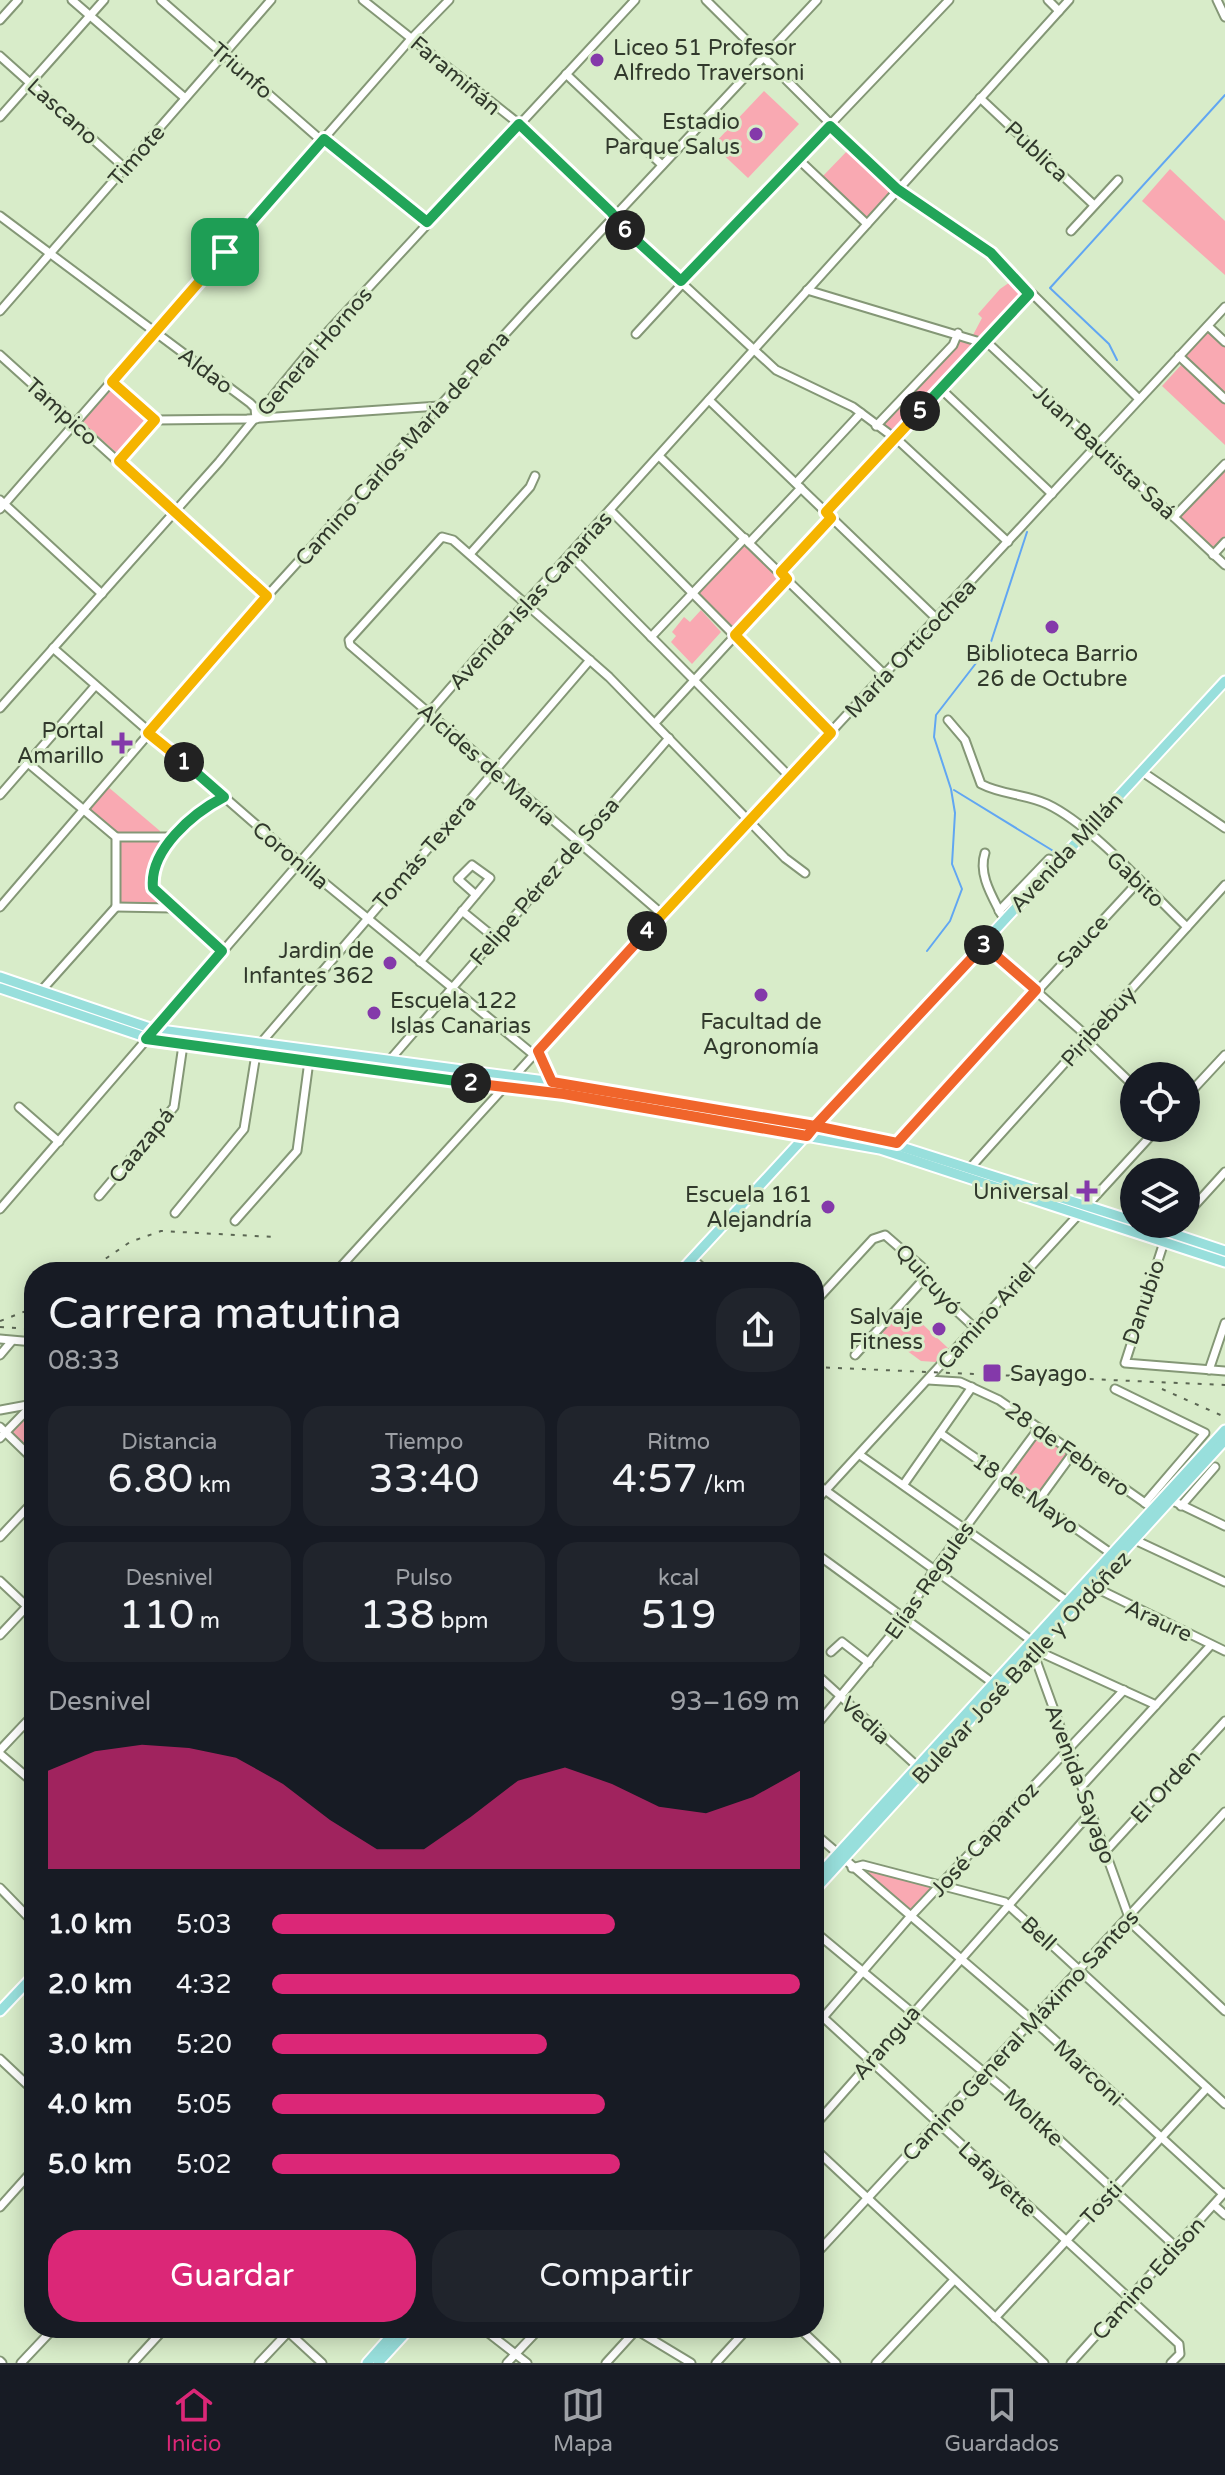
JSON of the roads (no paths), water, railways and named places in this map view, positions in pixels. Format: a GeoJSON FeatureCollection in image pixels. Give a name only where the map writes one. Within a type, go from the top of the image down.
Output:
{"type":"FeatureCollection","features":[{"type":"Feature","properties":{"kind":"main road","name":"Avenida Millán"},"geometry":{"type":"LineString","coordinates":[[697,1260],[982,943],[1002,915],[1058,862],[1225,681]]}},
{"type":"Feature","properties":{"kind":"main road"},"geometry":{"type":"LineString","coordinates":[[0,977],[153,1029],[309,1061],[507,1088],[894,1153],[1120,1225]]}},
{"type":"Feature","properties":{"kind":"main road"},"geometry":{"type":"LineString","coordinates":[[0,988],[146,1039],[516,1077],[815,1126],[897,1143],[1120,1216]]}},
{"type":"Feature","properties":{"kind":"main road"},"geometry":{"type":"LineString","coordinates":[[536,1053],[552,1082]]}},
{"type":"Feature","properties":{"kind":"main road"},"geometry":{"type":"LineString","coordinates":[[1169,1238],[1225,1262]]}},
{"type":"Feature","properties":{"kind":"main road"},"geometry":{"type":"LineString","coordinates":[[1171,1238],[1225,1251]]}},
{"type":"Feature","properties":{"kind":"main road"},"geometry":{"type":"LineString","coordinates":[[681,1262],[684,1259],[697,1260]]}},
{"type":"Feature","properties":{"kind":"main road","name":"Bulevar José Batlle y Ordóñez"},"geometry":{"type":"LineString","coordinates":[[1173,1501],[1225,1430]]}},
{"type":"Feature","properties":{"kind":"main road","name":"Bulevar José Batlle y Ordóñez"},"geometry":{"type":"LineString","coordinates":[[824,1878],[993,1683],[1036,1649],[1067,1601],[1153,1509],[1173,1501],[1225,1440]]}},
{"type":"Feature","properties":{"kind":"main road","name":"Bulevar José Batlle y Ordóñez"},"geometry":{"type":"LineString","coordinates":[[824,1871],[1137,1541],[1153,1509]]}},
{"type":"Feature","properties":{"kind":"main road"},"geometry":{"type":"LineString","coordinates":[[0,2011],[24,1988]]}},
{"type":"Feature","properties":{"kind":"main road"},"geometry":{"type":"LineString","coordinates":[[367,2363],[389,2338]]}},
{"type":"Feature","properties":{"kind":"main road"},"geometry":{"type":"LineString","coordinates":[[378,2363],[401,2338]]}},
{"type":"Feature","properties":{"kind":"street"},"geometry":{"type":"LineString","coordinates":[[0,20],[18,0]]}},
{"type":"Feature","properties":{"kind":"street"},"geometry":{"type":"LineString","coordinates":[[72,0],[185,98]]}},
{"type":"Feature","properties":{"kind":"street"},"geometry":{"type":"LineString","coordinates":[[0,117],[104,0]]}},
{"type":"Feature","properties":{"kind":"street","name":"Triunfo"},"geometry":{"type":"LineString","coordinates":[[161,0],[323,140],[427,222]]}},
{"type":"Feature","properties":{"kind":"street","name":"Timote"},"geometry":{"type":"LineString","coordinates":[[0,311],[271,0]]}},
{"type":"Feature","properties":{"kind":"street","name":"Faramiñán"},"geometry":{"type":"LineString","coordinates":[[363,0],[519,124],[754,350],[789,379],[826,392],[895,438],[1008,542]]}},
{"type":"Feature","properties":{"kind":"street"},"geometry":{"type":"LineString","coordinates":[[102,594],[1,505],[449,0]]}},
{"type":"Feature","properties":{"kind":"street","name":"General Hornos"},"geometry":{"type":"LineString","coordinates":[[0,708],[256,419],[283,380],[635,0]]}},
{"type":"Feature","properties":{"kind":"street"},"geometry":{"type":"LineString","coordinates":[[706,0],[897,189],[991,253],[1029,294],[1139,399]]}},
{"type":"Feature","properties":{"kind":"street","name":"Camino Carlos María de Pena"},"geometry":{"type":"LineString","coordinates":[[0,907],[267,596],[439,406],[817,0]]}},
{"type":"Feature","properties":{"kind":"street"},"geometry":{"type":"LineString","coordinates":[[636,334],[797,158],[949,0]]}},
{"type":"Feature","properties":{"kind":"street"},"geometry":{"type":"LineString","coordinates":[[1048,0],[1059,11]]}},
{"type":"Feature","properties":{"kind":"street","name":"Avenida Islas Canarias"},"geometry":{"type":"LineString","coordinates":[[0,1209],[428,713],[1069,0]]}},
{"type":"Feature","properties":{"kind":"street"},"geometry":{"type":"LineString","coordinates":[[1218,1],[1225,17]]}},
{"type":"Feature","properties":{"kind":"street","name":"Lascano"},"geometry":{"type":"LineString","coordinates":[[0,56],[125,168]]}},
{"type":"Feature","properties":{"kind":"street"},"geometry":{"type":"LineString","coordinates":[[566,74],[662,165]]}},
{"type":"Feature","properties":{"kind":"street","name":"Publica"},"geometry":{"type":"LineString","coordinates":[[980,98],[1094,205]]}},
{"type":"Feature","properties":{"kind":"street"},"geometry":{"type":"LineString","coordinates":[[797,158],[867,224]]}},
{"type":"Feature","properties":{"kind":"street"},"geometry":{"type":"LineString","coordinates":[[1071,231],[1118,180]]}},
{"type":"Feature","properties":{"kind":"street","name":"Aldao"},"geometry":{"type":"LineString","coordinates":[[0,216],[250,403],[255,408],[256,419]]}},
{"type":"Feature","properties":{"kind":"street"},"geometry":{"type":"LineString","coordinates":[[807,290],[984,342]]}},
{"type":"Feature","properties":{"kind":"street"},"geometry":{"type":"LineString","coordinates":[[781,572],[895,438],[1029,294]]}},
{"type":"Feature","properties":{"kind":"street","name":"María Orticochea"},"geometry":{"type":"LineString","coordinates":[[345,1262],[507,1088],[662,914],[1225,307]]}},
{"type":"Feature","properties":{"kind":"street"},"geometry":{"type":"LineString","coordinates":[[1208,326],[1225,342]]}},
{"type":"Feature","properties":{"kind":"street"},"geometry":{"type":"LineString","coordinates":[[876,426],[953,345],[958,333]]}},
{"type":"Feature","properties":{"kind":"street","name":"Juan Bautista Saá"},"geometry":{"type":"LineString","coordinates":[[984,342],[1225,565]]}},
{"type":"Feature","properties":{"kind":"street","name":"Tampico"},"geometry":{"type":"LineString","coordinates":[[0,355],[267,596]]}},
{"type":"Feature","properties":{"kind":"street"},"geometry":{"type":"LineString","coordinates":[[1179,356],[1225,399]]}},
{"type":"Feature","properties":{"kind":"street"},"geometry":{"type":"LineString","coordinates":[[112,382],[155,420],[256,419],[439,406]]}},
{"type":"Feature","properties":{"kind":"street"},"geometry":{"type":"LineString","coordinates":[[941,389],[1052,494]]}},
{"type":"Feature","properties":{"kind":"street"},"geometry":{"type":"LineString","coordinates":[[709,400],[937,619]]}},
{"type":"Feature","properties":{"kind":"street"},"geometry":{"type":"LineString","coordinates":[[651,637],[747,541],[861,413]]}},
{"type":"Feature","properties":{"kind":"street"},"geometry":{"type":"LineString","coordinates":[[119,461],[155,420]]}},
{"type":"Feature","properties":{"kind":"street"},"geometry":{"type":"LineString","coordinates":[[659,456],[885,675]]}},
{"type":"Feature","properties":{"kind":"street"},"geometry":{"type":"LineString","coordinates":[[1174,517],[1225,464]]}},
{"type":"Feature","properties":{"kind":"street"},"geometry":{"type":"LineString","coordinates":[[535,476],[530,487],[470,554],[590,660],[750,819],[785,858],[805,873]]}},
{"type":"Feature","properties":{"kind":"street"},"geometry":{"type":"LineString","coordinates":[[610,510],[831,733]]}},
{"type":"Feature","properties":{"kind":"street","name":"Alcides de María"},"geometry":{"type":"LineString","coordinates":[[470,554],[450,537],[440,538],[349,644],[662,914]]}},
{"type":"Feature","properties":{"kind":"street"},"geometry":{"type":"LineString","coordinates":[[1213,555],[1225,542]]}},
{"type":"Feature","properties":{"kind":"street"},"geometry":{"type":"LineString","coordinates":[[570,555],[790,777]]}},
{"type":"Feature","properties":{"kind":"street"},"geometry":{"type":"LineString","coordinates":[[655,723],[787,579]]}},
{"type":"Feature","properties":{"kind":"street","name":"Coronilla"},"geometry":{"type":"LineString","coordinates":[[53,648],[299,862],[451,988],[536,1053]]}},
{"type":"Feature","properties":{"kind":"street","name":"Tomás Texera"},"geometry":{"type":"LineString","coordinates":[[258,1049],[590,660]]}},
{"type":"Feature","properties":{"kind":"street"},"geometry":{"type":"LineString","coordinates":[[0,795],[95,686]]}},
{"type":"Feature","properties":{"kind":"street","name":"Gabito"},"geometry":{"type":"LineString","coordinates":[[948,720],[965,740],[981,784],[1045,803],[1085,832],[1187,927]]}},
{"type":"Feature","properties":{"kind":"street","name":"Felipe Pérez de Sosa"},"geometry":{"type":"LineString","coordinates":[[388,1062],[669,738]]}},
{"type":"Feature","properties":{"kind":"street"},"geometry":{"type":"LineString","coordinates":[[28,763],[116,837],[175,837]]}},
{"type":"Feature","properties":{"kind":"street"},"geometry":{"type":"LineString","coordinates":[[1141,771],[1225,828]]}},
{"type":"Feature","properties":{"kind":"street"},"geometry":{"type":"LineString","coordinates":[[222,951],[153,888],[153,870],[175,837],[203,810],[224,797]]}},
{"type":"Feature","properties":{"kind":"street"},"geometry":{"type":"LineString","coordinates":[[41,991],[116,907],[116,837]]}},
{"type":"Feature","properties":{"kind":"street"},"geometry":{"type":"LineString","coordinates":[[985,853],[982,869],[1002,915]]}},
{"type":"Feature","properties":{"kind":"street"},"geometry":{"type":"LineString","coordinates":[[420,962],[462,911],[476,895],[490,878],[472,865],[458,879],[476,895]]}},
{"type":"Feature","properties":{"kind":"street","name":"Sauce"},"geometry":{"type":"LineString","coordinates":[[897,1143],[1139,881]]}},
{"type":"Feature","properties":{"kind":"street","name":"Piribebuy"},"geometry":{"type":"LineString","coordinates":[[971,1167],[1225,885]]}},
{"type":"Feature","properties":{"kind":"street"},"geometry":{"type":"LineString","coordinates":[[116,907],[172,908]]}},
{"type":"Feature","properties":{"kind":"street"},"geometry":{"type":"LineString","coordinates":[[462,911],[495,938]]}},
{"type":"Feature","properties":{"kind":"street"},"geometry":{"type":"LineString","coordinates":[[982,943],[1036,990],[1120,1072]]}},
{"type":"Feature","properties":{"kind":"street","name":"Caazapá"},"geometry":{"type":"LineString","coordinates":[[99,1196],[174,1107],[183,1045]]}},
{"type":"Feature","properties":{"kind":"street"},"geometry":{"type":"LineString","coordinates":[[175,1213],[244,1129],[258,1049]]}},
{"type":"Feature","properties":{"kind":"street"},"geometry":{"type":"LineString","coordinates":[[1200,1082],[1225,1055]]}},
{"type":"Feature","properties":{"kind":"street"},"geometry":{"type":"LineString","coordinates":[[235,1221],[297,1151],[309,1061]]}},
{"type":"Feature","properties":{"kind":"street"},"geometry":{"type":"LineString","coordinates":[[19,1107],[59,1142]]}},
{"type":"Feature","properties":{"kind":"street","name":"Camino Ariel"},"geometry":{"type":"LineString","coordinates":[[825,1491],[1145,1142]]}},
{"type":"Feature","properties":{"kind":"street"},"geometry":{"type":"LineString","coordinates":[[1200,1200],[1225,1172]]}},
{"type":"Feature","properties":{"kind":"street","name":"Quicuyó"},"geometry":{"type":"LineString","coordinates":[[824,1293],[879,1235],[890,1237],[923,1268],[923,1280],[975,1328]]}},
{"type":"Feature","properties":{"kind":"street","name":"Danubio"},"geometry":{"type":"LineString","coordinates":[[1167,1238],[1125,1363],[1209,1370]]}},
{"type":"Feature","properties":{"kind":"street"},"geometry":{"type":"LineString","coordinates":[[855,1355],[923,1280]]}},
{"type":"Feature","properties":{"kind":"street"},"geometry":{"type":"LineString","coordinates":[[1225,1323],[1209,1370],[1225,1371]]}},
{"type":"Feature","properties":{"kind":"street"},"geometry":{"type":"LineString","coordinates":[[0,1339],[24,1342]]}},
{"type":"Feature","properties":{"kind":"street"},"geometry":{"type":"LineString","coordinates":[[0,1355],[11,1342]]}},
{"type":"Feature","properties":{"kind":"street","name":"28 de Febrero"},"geometry":{"type":"LineString","coordinates":[[928,1380],[960,1382],[999,1400],[1153,1509]]}},
{"type":"Feature","properties":{"kind":"street"},"geometry":{"type":"LineString","coordinates":[[904,1484],[972,1387]]}},
{"type":"Feature","properties":{"kind":"street","name":"Bulevar José Batlle y Ordóñez"},"geometry":{"type":"LineString","coordinates":[[1115,1389],[1204,1430],[1204,1438],[1153,1509]]}},
{"type":"Feature","properties":{"kind":"street"},"geometry":{"type":"LineString","coordinates":[[0,1410],[24,1406]]}},
{"type":"Feature","properties":{"kind":"street"},"geometry":{"type":"LineString","coordinates":[[24,1412],[2,1432],[24,1451]]}},
{"type":"Feature","properties":{"kind":"street","name":"Elías Regules"},"geometry":{"type":"LineString","coordinates":[[824,1717],[869,1663],[1039,1428]]}},
{"type":"Feature","properties":{"kind":"street","name":"18 de Mayo"},"geometry":{"type":"LineString","coordinates":[[940,1433],[1112,1554]]}},
{"type":"Feature","properties":{"kind":"street"},"geometry":{"type":"LineString","coordinates":[[1038,1501],[1073,1453]]}},
{"type":"Feature","properties":{"kind":"street"},"geometry":{"type":"LineString","coordinates":[[860,1455],[1067,1601]]}},
{"type":"Feature","properties":{"kind":"street","name":"Bulevar José Batlle y Ordóñez"},"geometry":{"type":"LineString","coordinates":[[1173,1501],[1215,1467]]}},
{"type":"Feature","properties":{"kind":"street"},"geometry":{"type":"LineString","coordinates":[[825,1491],[1024,1634],[1036,1649],[1156,1705]]}},
{"type":"Feature","properties":{"kind":"street"},"geometry":{"type":"LineString","coordinates":[[1173,1501],[1225,1526]]}},
{"type":"Feature","properties":{"kind":"street"},"geometry":{"type":"LineString","coordinates":[[0,1537],[24,1512]]}},
{"type":"Feature","properties":{"kind":"street"},"geometry":{"type":"LineString","coordinates":[[1137,1541],[1225,1582]]}},
{"type":"Feature","properties":{"kind":"street"},"geometry":{"type":"LineString","coordinates":[[824,1560],[993,1683]]}},
{"type":"Feature","properties":{"kind":"street"},"geometry":{"type":"LineString","coordinates":[[0,1581],[24,1603]]}},
{"type":"Feature","properties":{"kind":"street","name":"Araure"},"geometry":{"type":"LineString","coordinates":[[1094,1587],[1225,1651]]}},
{"type":"Feature","properties":{"kind":"street"},"geometry":{"type":"LineString","coordinates":[[0,1635],[24,1609]]}},
{"type":"Feature","properties":{"kind":"street"},"geometry":{"type":"LineString","coordinates":[[831,1652],[842,1642],[869,1663]]}},
{"type":"Feature","properties":{"kind":"street"},"geometry":{"type":"LineString","coordinates":[[1082,1786],[1211,1645]]}},
{"type":"Feature","properties":{"kind":"street","name":"Avenida Sayago"},"geometry":{"type":"LineString","coordinates":[[1036,1649],[1129,1919],[1225,2011]]}},
{"type":"Feature","properties":{"kind":"street","name":"Vedia"},"geometry":{"type":"LineString","coordinates":[[824,1681],[918,1767]]}},
{"type":"Feature","properties":{"kind":"street","name":"José Caparroz"},"geometry":{"type":"LineString","coordinates":[[824,2016],[909,1918],[1124,1690]]}},
{"type":"Feature","properties":{"kind":"street","name":"El Orden"},"geometry":{"type":"LineString","coordinates":[[1105,1852],[1225,1721]]}},
{"type":"Feature","properties":{"kind":"street"},"geometry":{"type":"LineString","coordinates":[[24,1725],[0,1752],[24,1774]]}},
{"type":"Feature","properties":{"kind":"street","name":"Arangua"},"geometry":{"type":"LineString","coordinates":[[824,2114],[1091,1812]]}},
{"type":"Feature","properties":{"kind":"street","name":"Camino General Máximo Santos"},"geometry":{"type":"LineString","coordinates":[[824,2245],[1081,1972],[1225,1812]]}},
{"type":"Feature","properties":{"kind":"street"},"geometry":{"type":"LineString","coordinates":[[824,1842],[840,1857]]}},
{"type":"Feature","properties":{"kind":"street","name":"Marconi"},"geometry":{"type":"LineString","coordinates":[[840,1857],[1034,2022],[1224,2193]]}},
{"type":"Feature","properties":{"kind":"street","name":"Bell"},"geometry":{"type":"LineString","coordinates":[[852,1868],[863,1865],[1008,1904],[1225,2104]]}},
{"type":"Feature","properties":{"kind":"street"},"geometry":{"type":"LineString","coordinates":[[0,1888],[24,1913]]}},
{"type":"Feature","properties":{"kind":"street","name":"Moltke"},"geometry":{"type":"LineString","coordinates":[[824,1939],[986,2073],[1176,2247]]}},
{"type":"Feature","properties":{"kind":"street","name":"Lafayette"},"geometry":{"type":"LineString","coordinates":[[824,2018],[1181,2349],[1171,2363]]}},
{"type":"Feature","properties":{"kind":"street"},"geometry":{"type":"LineString","coordinates":[[0,2059],[24,2082]]}},
{"type":"Feature","properties":{"kind":"street","name":"Tosti"},"geometry":{"type":"LineString","coordinates":[[995,2318],[1207,2088]]}},
{"type":"Feature","properties":{"kind":"street"},"geometry":{"type":"LineString","coordinates":[[824,2157],[1044,2363]]}},
{"type":"Feature","properties":{"kind":"street"},"geometry":{"type":"LineString","coordinates":[[0,2207],[24,2180]]}},
{"type":"Feature","properties":{"kind":"street","name":"Camino Edison"},"geometry":{"type":"LineString","coordinates":[[1071,2363],[1224,2193]]}},
{"type":"Feature","properties":{"kind":"street"},"geometry":{"type":"LineString","coordinates":[[1214,2205],[1225,2215]]}},
{"type":"Feature","properties":{"kind":"street"},"geometry":{"type":"LineString","coordinates":[[876,2363],[954,2280]]}},
{"type":"Feature","properties":{"kind":"street"},"geometry":{"type":"LineString","coordinates":[[21,2363],[45,2338]]}},
{"type":"Feature","properties":{"kind":"street"},"geometry":{"type":"LineString","coordinates":[[133,2363],[156,2338]]}},
{"type":"Feature","properties":{"kind":"street"},"geometry":{"type":"LineString","coordinates":[[259,2363],[280,2338]]}},
{"type":"Feature","properties":{"kind":"street"},"geometry":{"type":"LineString","coordinates":[[297,2338],[322,2363]]}},
{"type":"Feature","properties":{"kind":"street"},"geometry":{"type":"LineString","coordinates":[[496,2338],[527,2363]]}},
{"type":"Feature","properties":{"kind":"street"},"geometry":{"type":"LineString","coordinates":[[507,2363],[530,2338]]}},
{"type":"Feature","properties":{"kind":"street"},"geometry":{"type":"LineString","coordinates":[[606,2363],[628,2338]]}},
{"type":"Feature","properties":{"kind":"street"},"geometry":{"type":"LineString","coordinates":[[651,2338],[691,2363]]}},
{"type":"Feature","properties":{"kind":"street"},"geometry":{"type":"LineString","coordinates":[[716,2363],[739,2338]]}},
{"type":"Feature","properties":{"kind":"street"},"geometry":{"type":"LineString","coordinates":[[810,2338],[836,2363]]}},
{"type":"Feature","properties":{"kind":"waterway"},"geometry":{"type":"LineString","coordinates":[[1117,360],[1109,344],[1050,288],[1225,95]]}},
{"type":"Feature","properties":{"kind":"waterway"},"geometry":{"type":"LineString","coordinates":[[927,951],[950,921],[962,889],[952,864],[955,813],[951,789],[934,737],[936,715],[990,645],[1027,532]]}},
{"type":"Feature","properties":{"kind":"waterway"},"geometry":{"type":"LineString","coordinates":[[954,790],[1055,852]]}},
{"type":"Feature","properties":{"kind":"railway"},"geometry":{"type":"LineString","coordinates":[[101,1262],[130,1242],[161,1231],[274,1237]]}},
{"type":"Feature","properties":{"kind":"railway"},"geometry":{"type":"LineString","coordinates":[[0,1321],[24,1312]]}},
{"type":"Feature","properties":{"kind":"railway"},"geometry":{"type":"LineString","coordinates":[[0,1327],[24,1328]]}},
{"type":"Feature","properties":{"kind":"railway"},"geometry":{"type":"LineString","coordinates":[[824,1367],[1225,1385]]}},
{"type":"Feature","properties":{"kind":"railway"},"geometry":{"type":"LineString","coordinates":[[1162,1389],[1225,1417]]}},
{"type":"Feature","properties":{"kind":"place","name":"Liceo 51 Profesor Alfredo Traversoni"},"geometry":{"type":"Point","coordinates":[597,60]}},
{"type":"Feature","properties":{"kind":"place","name":"Estadio Parque Salus"},"geometry":{"type":"Point","coordinates":[756,134]}},
{"type":"Feature","properties":{"kind":"place","name":"Biblioteca Barrio 26 de Octubre"},"geometry":{"type":"Point","coordinates":[1052,627]}},
{"type":"Feature","properties":{"kind":"place","name":"Portal Amarillo"},"geometry":{"type":"Point","coordinates":[122,743]}},
{"type":"Feature","properties":{"kind":"place","name":"Jardin de Infantes 362"},"geometry":{"type":"Point","coordinates":[390,963]}},
{"type":"Feature","properties":{"kind":"place","name":"Facultad de Agronomía"},"geometry":{"type":"Point","coordinates":[761,995]}},
{"type":"Feature","properties":{"kind":"place","name":"Escuela 122 Islas Canarias"},"geometry":{"type":"Point","coordinates":[374,1013]}},
{"type":"Feature","properties":{"kind":"place","name":"Universal"},"geometry":{"type":"Point","coordinates":[1087,1191]}},
{"type":"Feature","properties":{"kind":"place","name":"Escuela 161 Alejandría"},"geometry":{"type":"Point","coordinates":[828,1207]}},
{"type":"Feature","properties":{"kind":"place","name":"Salvaje Fitness"},"geometry":{"type":"Point","coordinates":[939,1329]}},
{"type":"Feature","properties":{"kind":"place","name":"Sayago"},"geometry":{"type":"Point","coordinates":[992,1373]}}]}
